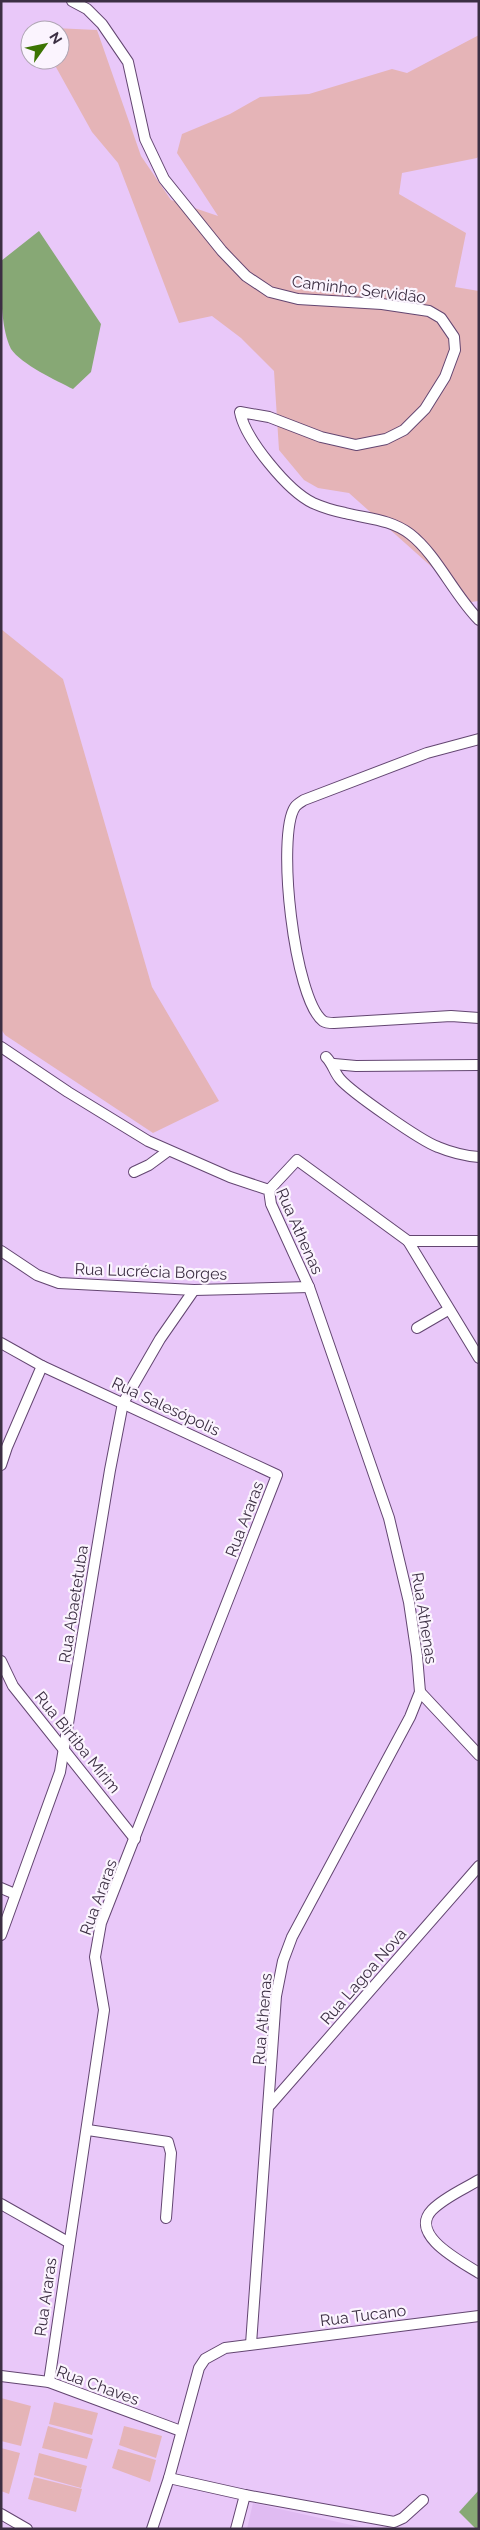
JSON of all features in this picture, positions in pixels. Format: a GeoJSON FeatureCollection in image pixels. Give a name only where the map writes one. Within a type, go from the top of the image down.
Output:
{"type":"FeatureCollection","features":[{"type":"Feature","properties":{"kind":"street","name":"Caminho Servidão"},"geometry":{"type":"LineString","coordinates":[[72,1],[87,9],[102,24],[128,62],[145,139],[164,179],[222,251],[246,276],[270,292],[298,299],[382,304],[429,311],[441,318],[449,327],[454,337],[455,350],[445,377],[425,409],[404,430],[386,439],[356,445],[321,437],[269,417],[240,412],[245,429],[253,442],[280,475],[312,502],[345,513],[386,520],[410,534],[479,620]]}},
{"type":"Feature","properties":{"kind":"street"},"geometry":{"type":"LineString","coordinates":[[479,739],[427,753],[304,800],[295,807],[289,828],[291,926],[298,965],[309,1000],[320,1017],[325,1022],[334,1023],[451,1016],[479,1018]]}},
{"type":"Feature","properties":{"kind":"street","name":"Rua Athenas"},"geometry":{"type":"LineString","coordinates":[[1,1047],[148,1142],[269,1190],[271,1204],[308,1287],[389,1518],[409,1602],[420,1692],[410,1718],[292,1937],[283,1961],[276,1996],[270,2105],[251,2344]]}},
{"type":"Feature","properties":{"kind":"street"},"geometry":{"type":"LineString","coordinates":[[326,1057],[334,1064],[340,1078],[351,1088],[423,1139],[437,1147],[479,1157]]}},
{"type":"Feature","properties":{"kind":"street"},"geometry":{"type":"LineString","coordinates":[[334,1064],[356,1066],[479,1066]]}},
{"type":"Feature","properties":{"kind":"street"},"geometry":{"type":"LineString","coordinates":[[134,1172],[154,1162],[168,1151]]}},
{"type":"Feature","properties":{"kind":"street"},"geometry":{"type":"LineString","coordinates":[[269,1190],[297,1160],[408,1241],[448,1310],[479,1358]]}},
{"type":"Feature","properties":{"kind":"street"},"geometry":{"type":"LineString","coordinates":[[408,1241],[479,1241]]}},
{"type":"Feature","properties":{"kind":"street","name":"Rua Lucrécia Borges"},"geometry":{"type":"LineString","coordinates":[[1,1251],[38,1275],[59,1283],[194,1290],[308,1287]]}},
{"type":"Feature","properties":{"kind":"street","name":"Rua Abaetetuba"},"geometry":{"type":"LineString","coordinates":[[1,1935],[60,1772],[62,1746],[83,1640],[110,1470],[123,1403],[160,1339],[194,1290]]}},
{"type":"Feature","properties":{"kind":"street"},"geometry":{"type":"LineString","coordinates":[[417,1328],[448,1310]]}},
{"type":"Feature","properties":{"kind":"street","name":"Rua Salesópolis"},"geometry":{"type":"LineString","coordinates":[[1,1342],[42,1366],[277,1475]]}},
{"type":"Feature","properties":{"kind":"street"},"geometry":{"type":"LineString","coordinates":[[1,1465],[42,1366]]}},
{"type":"Feature","properties":{"kind":"street","name":"Rua Araras"},"geometry":{"type":"LineString","coordinates":[[49,2382],[68,2242],[88,2130],[104,2010],[95,1956],[101,1923],[277,1475]]}},
{"type":"Feature","properties":{"kind":"street","name":"Rua Birtiba Mirim"},"geometry":{"type":"LineString","coordinates":[[1,1661],[14,1686],[135,1839]]}},
{"type":"Feature","properties":{"kind":"street"},"geometry":{"type":"LineString","coordinates":[[420,1692],[479,1755]]}},
{"type":"Feature","properties":{"kind":"street","name":"Rua Lagoa Nova"},"geometry":{"type":"LineString","coordinates":[[270,2105],[479,1866]]}},
{"type":"Feature","properties":{"kind":"street"},"geometry":{"type":"LineString","coordinates":[[1,1888],[16,1894]]}},
{"type":"Feature","properties":{"kind":"street"},"geometry":{"type":"LineString","coordinates":[[88,2130],[168,2142],[171,2153],[166,2218]]}},
{"type":"Feature","properties":{"kind":"street"},"geometry":{"type":"LineString","coordinates":[[479,2180],[443,2202],[432,2211],[426,2222],[428,2233],[436,2244],[479,2273]]}},
{"type":"Feature","properties":{"kind":"street"},"geometry":{"type":"LineString","coordinates":[[1,2204],[68,2242]]}},
{"type":"Feature","properties":{"kind":"street","name":"Rua Tucano"},"geometry":{"type":"LineString","coordinates":[[152,2529],[169,2478],[199,2368],[205,2359],[214,2352],[225,2348],[251,2344],[479,2316]]}},
{"type":"Feature","properties":{"kind":"street","name":"Rua Chaves"},"geometry":{"type":"LineString","coordinates":[[1,2376],[49,2382],[181,2431]]}},
{"type":"Feature","properties":{"kind":"street"},"geometry":{"type":"LineString","coordinates":[[169,2478],[245,2495],[394,2522],[408,2514],[423,2500]]}},
{"type":"Feature","properties":{"kind":"street"},"geometry":{"type":"LineString","coordinates":[[236,2529],[245,2495]]}},
{"type":"Feature","properties":{"kind":"street"},"geometry":{"type":"LineString","coordinates":[[1,2514],[27,2529]]}},
{"type":"Feature","properties":{"kind":"shaded area"},"geometry":{"type":"Polygon","coordinates":[[[70,29],[97,30],[141,156],[171,200],[218,216],[177,153],[182,134],[230,114],[260,97],[309,94],[392,69],[407,73],[479,35],[479,156],[477,158],[402,173],[399,194],[466,233],[455,287],[479,291],[479,601],[471,602],[349,493],[318,488],[304,480],[279,450],[274,371],[241,338],[212,316],[179,323],[118,163],[92,132],[58,70],[70,70],[70,29]]]}},
{"type":"Feature","properties":{"kind":"shaded area"},"geometry":{"type":"Polygon","coordinates":[[[39,231],[101,324],[91,372],[73,389],[40,372],[16,355],[7,340],[2,306],[1,261],[39,231]]]}},
{"type":"Feature","properties":{"kind":"shaded area"},"geometry":{"type":"Polygon","coordinates":[[[1,629],[63,679],[152,987],[219,1101],[153,1133],[5,1035],[1,1029],[1,629]]]}},
{"type":"Feature","properties":{"kind":"shaded area"},"geometry":{"type":"Polygon","coordinates":[[[1,2398],[31,2406],[21,2446],[1,2441],[1,2398]]]}},
{"type":"Feature","properties":{"kind":"shaded area"},"geometry":{"type":"Polygon","coordinates":[[[54,2402],[98,2413],[92,2435],[49,2424],[54,2402]]]}},
{"type":"Feature","properties":{"kind":"shaded area"},"geometry":{"type":"Polygon","coordinates":[[[48,2426],[93,2439],[87,2459],[42,2448],[48,2426]]]}},
{"type":"Feature","properties":{"kind":"shaded area"},"geometry":{"type":"Polygon","coordinates":[[[124,2426],[162,2436],[156,2458],[119,2445],[124,2426]]]}},
{"type":"Feature","properties":{"kind":"shaded area"},"geometry":{"type":"Polygon","coordinates":[[[1,2448],[20,2453],[9,2494],[1,2491],[1,2448]]]}},
{"type":"Feature","properties":{"kind":"shaded area"},"geometry":{"type":"Polygon","coordinates":[[[118,2449],[156,2460],[150,2482],[112,2468],[118,2449]]]}},
{"type":"Feature","properties":{"kind":"shaded area"},"geometry":{"type":"Polygon","coordinates":[[[39,2453],[87,2466],[81,2488],[34,2475],[39,2453]]]}},
{"type":"Feature","properties":{"kind":"shaded area"},"geometry":{"type":"Polygon","coordinates":[[[34,2477],[82,2489],[76,2512],[28,2499],[34,2477]]]}},
{"type":"Feature","properties":{"kind":"shaded area"},"geometry":{"type":"Polygon","coordinates":[[[479,2490],[479,2529],[476,2529],[459,2512],[479,2490]]]}},
{"type":"Feature","properties":{"kind":"shaded area"},"geometry":{"type":"Polygon","coordinates":[[[253,2503],[369,2529],[247,2529],[253,2503]]]}}]}
